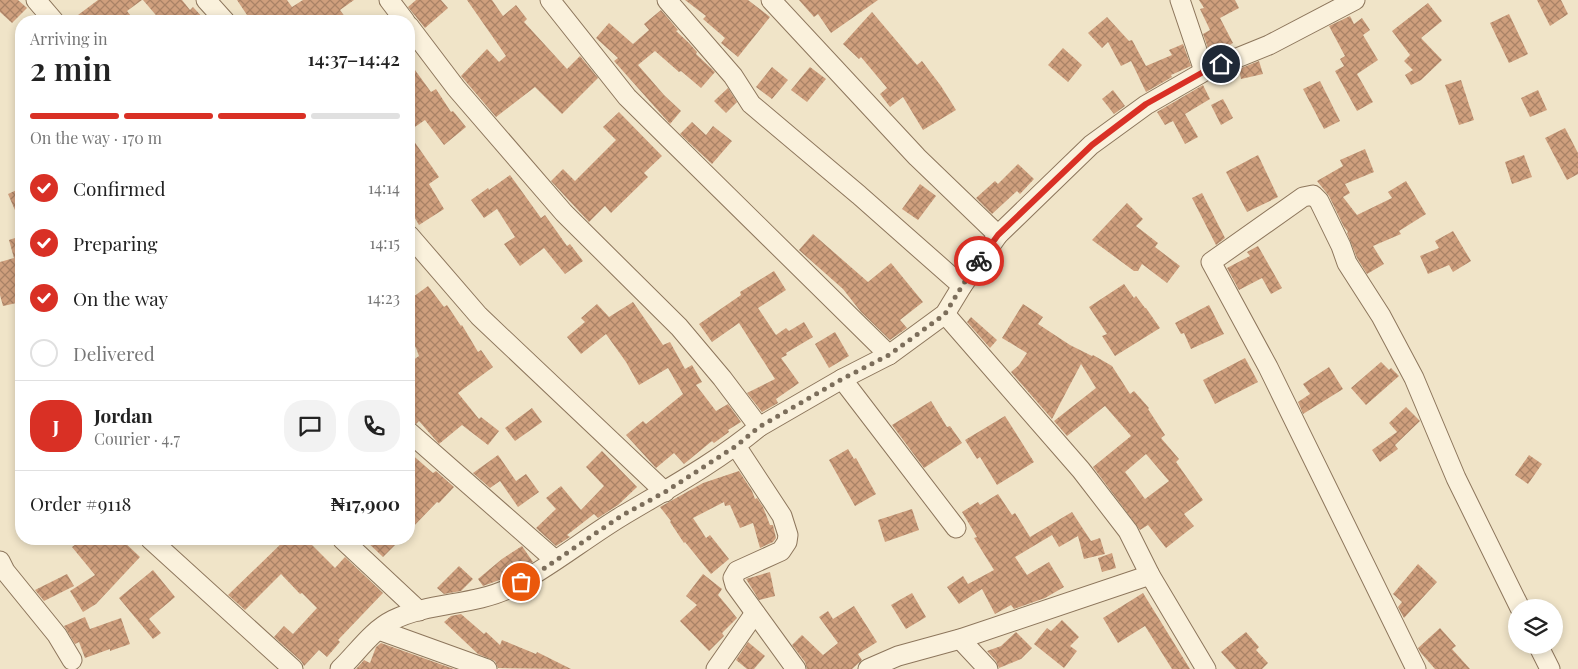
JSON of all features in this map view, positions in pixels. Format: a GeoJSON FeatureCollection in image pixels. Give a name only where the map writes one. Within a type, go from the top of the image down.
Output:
{"type":"FeatureCollection","features":[{"type":"Feature","properties":{"kind":"street"},"geometry":{"type":"LineString","coordinates":[[36,0],[49,15]]}},
{"type":"Feature","properties":{"kind":"street"},"geometry":{"type":"LineString","coordinates":[[206,0],[219,15]]}},
{"type":"Feature","properties":{"kind":"street"},"geometry":{"type":"LineString","coordinates":[[389,0],[400,15]]}},
{"type":"Feature","properties":{"kind":"street"},"geometry":{"type":"LineString","coordinates":[[550,0],[627,97],[889,355]]}},
{"type":"Feature","properties":{"kind":"street"},"geometry":{"type":"LineString","coordinates":[[667,0],[733,76],[752,104],[962,286]]}},
{"type":"Feature","properties":{"kind":"street"},"geometry":{"type":"LineString","coordinates":[[771,0],[917,157],[998,235]]}},
{"type":"Feature","properties":{"kind":"street"},"geometry":{"type":"LineString","coordinates":[[1180,0],[1204,72]]}},
{"type":"Feature","properties":{"kind":"street"},"geometry":{"type":"LineString","coordinates":[[340,669],[359,648],[390,621],[407,614],[507,589],[536,574],[621,516],[665,492],[736,446],[759,427],[842,379],[889,355],[945,314],[998,235],[1092,145],[1146,104],[1204,72],[1269,45],[1355,0]]}},
{"type":"Feature","properties":{"kind":"street"},"geometry":{"type":"LineString","coordinates":[[415,34],[456,88],[557,206],[679,327],[722,378],[759,427]]}},
{"type":"Feature","properties":{"kind":"street"},"geometry":{"type":"LineString","coordinates":[[1416,669],[1272,376],[1211,262],[1303,197],[1313,195],[1319,201],[1341,246],[1347,263],[1381,316],[1414,378],[1456,478],[1516,599]]}},
{"type":"Feature","properties":{"kind":"street"},"geometry":{"type":"LineString","coordinates":[[415,242],[479,316],[665,492]]}},
{"type":"Feature","properties":{"kind":"street"},"geometry":{"type":"LineString","coordinates":[[945,314],[1081,470],[1128,531],[1150,575],[1206,669]]}},
{"type":"Feature","properties":{"kind":"street"},"geometry":{"type":"LineString","coordinates":[[842,379],[956,528]]}},
{"type":"Feature","properties":{"kind":"street"},"geometry":{"type":"LineString","coordinates":[[415,437],[555,560]]}},
{"type":"Feature","properties":{"kind":"street"},"geometry":{"type":"LineString","coordinates":[[736,446],[782,516],[788,535],[787,542],[781,551],[737,571],[733,578],[735,585],[796,669]]}},
{"type":"Feature","properties":{"kind":"street"},"geometry":{"type":"LineString","coordinates":[[157,545],[293,669]]}},
{"type":"Feature","properties":{"kind":"street"},"geometry":{"type":"LineString","coordinates":[[348,545],[419,611]]}},
{"type":"Feature","properties":{"kind":"street"},"geometry":{"type":"LineString","coordinates":[[0,561],[5,571],[57,635],[72,660]]}},
{"type":"Feature","properties":{"kind":"street"},"geometry":{"type":"LineString","coordinates":[[868,669],[898,656],[960,639],[1150,575]]}},
{"type":"Feature","properties":{"kind":"street"},"geometry":{"type":"LineString","coordinates":[[716,669],[755,613]]}},
{"type":"Feature","properties":{"kind":"street"},"geometry":{"type":"LineString","coordinates":[[378,630],[487,669]]}},
{"type":"Feature","properties":{"kind":"street"},"geometry":{"type":"LineString","coordinates":[[960,639],[988,669]]}},
{"type":"Feature","properties":{"kind":"street"},"geometry":{"type":"LineString","coordinates":[[1542,654],[1550,669]]}},
{"type":"Feature","properties":{"kind":"building"},"geometry":{"type":"Polygon","coordinates":[[[0,0],[18,0],[27,8],[20,15],[15,15],[15,20],[12,23],[0,12],[0,0]]]}},
{"type":"Feature","properties":{"kind":"building"},"geometry":{"type":"Polygon","coordinates":[[[98,0],[142,0],[127,11],[130,15],[78,15],[98,0]]]}},
{"type":"Feature","properties":{"kind":"building"},"geometry":{"type":"Polygon","coordinates":[[[143,0],[182,0],[190,10],[193,7],[200,15],[156,15],[143,0]]]}},
{"type":"Feature","properties":{"kind":"building"},"geometry":{"type":"Polygon","coordinates":[[[237,0],[287,0],[292,7],[303,0],[354,0],[340,10],[344,15],[247,15],[237,0]]]}},
{"type":"Feature","properties":{"kind":"building"},"geometry":{"type":"Polygon","coordinates":[[[416,0],[441,0],[448,8],[425,28],[408,7],[416,0]]]}},
{"type":"Feature","properties":{"kind":"building"},"geometry":{"type":"Polygon","coordinates":[[[467,0],[492,0],[503,16],[516,5],[527,19],[524,22],[567,69],[580,56],[598,78],[562,114],[535,87],[496,117],[461,76],[487,49],[499,62],[506,56],[467,0]]]}},
{"type":"Feature","properties":{"kind":"building"},"geometry":{"type":"Polygon","coordinates":[[[685,0],[748,0],[770,17],[738,57],[721,43],[725,38],[703,19],[706,16],[685,0]]]}},
{"type":"Feature","properties":{"kind":"building"},"geometry":{"type":"Polygon","coordinates":[[[799,0],[878,0],[831,33],[818,14],[814,17],[799,0]]]}},
{"type":"Feature","properties":{"kind":"building"},"geometry":{"type":"Polygon","coordinates":[[[1199,0],[1235,0],[1239,8],[1220,18],[1233,43],[1214,54],[1212,50],[1209,51],[1203,34],[1210,30],[1200,9],[1204,8],[1199,0]]]}},
{"type":"Feature","properties":{"kind":"building"},"geometry":{"type":"Polygon","coordinates":[[[1537,0],[1561,0],[1568,14],[1550,26],[1537,0]]]}},
{"type":"Feature","properties":{"kind":"building"},"geometry":{"type":"Polygon","coordinates":[[[1428,3],[1442,21],[1421,38],[1442,60],[1421,80],[1411,85],[1405,75],[1413,70],[1404,61],[1410,55],[1392,31],[1428,3]]]}},
{"type":"Feature","properties":{"kind":"building"},"geometry":{"type":"Polygon","coordinates":[[[661,10],[678,30],[676,31],[697,52],[696,54],[715,72],[701,88],[655,51],[638,65],[681,111],[670,124],[614,61],[618,58],[596,38],[609,23],[633,44],[649,30],[644,24],[661,10]]]}},
{"type":"Feature","properties":{"kind":"building"},"geometry":{"type":"Polygon","coordinates":[[[872,12],[917,65],[922,61],[956,110],[923,130],[903,97],[890,107],[880,94],[887,88],[861,57],[859,59],[843,44],[872,12]]]}},
{"type":"Feature","properties":{"kind":"building"},"geometry":{"type":"Polygon","coordinates":[[[1509,14],[1528,54],[1509,63],[1490,23],[1509,14]]]}},
{"type":"Feature","properties":{"kind":"building"},"geometry":{"type":"Polygon","coordinates":[[[1350,16],[1354,24],[1362,18],[1370,30],[1363,35],[1378,60],[1357,74],[1373,102],[1357,111],[1335,71],[1344,66],[1340,59],[1345,56],[1329,26],[1350,16]]]}},
{"type":"Feature","properties":{"kind":"building"},"geometry":{"type":"Polygon","coordinates":[[[1107,17],[1129,41],[1132,40],[1146,66],[1172,55],[1169,50],[1183,44],[1191,66],[1171,75],[1172,77],[1146,92],[1131,61],[1121,66],[1108,42],[1102,48],[1088,33],[1107,17]]]}},
{"type":"Feature","properties":{"kind":"building"},"geometry":{"type":"Polygon","coordinates":[[[1063,48],[1082,65],[1068,82],[1048,65],[1063,48]]]}},
{"type":"Feature","properties":{"kind":"building"},"geometry":{"type":"Polygon","coordinates":[[[1259,61],[1263,74],[1241,79],[1239,69],[1259,61]]]}},
{"type":"Feature","properties":{"kind":"building"},"geometry":{"type":"Polygon","coordinates":[[[772,67],[788,80],[772,99],[756,87],[772,67]]]}},
{"type":"Feature","properties":{"kind":"building"},"geometry":{"type":"Polygon","coordinates":[[[810,67],[826,79],[807,102],[791,90],[810,67]]]}},
{"type":"Feature","properties":{"kind":"building"},"geometry":{"type":"Polygon","coordinates":[[[415,70],[431,92],[436,89],[451,112],[453,111],[466,127],[444,145],[425,120],[415,127],[415,70]]]}},
{"type":"Feature","properties":{"kind":"building"},"geometry":{"type":"Polygon","coordinates":[[[1461,80],[1474,120],[1459,125],[1445,85],[1461,80]]]}},
{"type":"Feature","properties":{"kind":"building"},"geometry":{"type":"Polygon","coordinates":[[[1320,81],[1340,121],[1324,129],[1303,89],[1320,81]]]}},
{"type":"Feature","properties":{"kind":"building"},"geometry":{"type":"Polygon","coordinates":[[[1203,85],[1210,99],[1185,114],[1198,137],[1185,144],[1173,121],[1165,125],[1157,112],[1203,85]]]}},
{"type":"Feature","properties":{"kind":"building"},"geometry":{"type":"Polygon","coordinates":[[[728,88],[737,102],[726,113],[714,101],[728,88]]]}},
{"type":"Feature","properties":{"kind":"building"},"geometry":{"type":"Polygon","coordinates":[[[1113,90],[1125,106],[1114,114],[1102,99],[1113,90]]]}},
{"type":"Feature","properties":{"kind":"building"},"geometry":{"type":"Polygon","coordinates":[[[1538,90],[1547,110],[1530,117],[1521,98],[1538,90]]]}},
{"type":"Feature","properties":{"kind":"building"},"geometry":{"type":"Polygon","coordinates":[[[1223,99],[1233,118],[1221,125],[1211,105],[1223,99]]]}},
{"type":"Feature","properties":{"kind":"building"},"geometry":{"type":"Polygon","coordinates":[[[619,112],[662,156],[644,173],[648,177],[611,213],[605,206],[589,222],[551,181],[563,169],[575,181],[616,140],[603,127],[619,112]]]}},
{"type":"Feature","properties":{"kind":"building"},"geometry":{"type":"Polygon","coordinates":[[[692,122],[706,135],[713,126],[732,141],[712,164],[680,134],[692,122]]]}},
{"type":"Feature","properties":{"kind":"building"},"geometry":{"type":"Polygon","coordinates":[[[1565,128],[1578,153],[1578,174],[1567,180],[1545,138],[1565,128]]]}},
{"type":"Feature","properties":{"kind":"building"},"geometry":{"type":"Polygon","coordinates":[[[415,143],[439,177],[429,184],[444,209],[419,225],[415,218],[415,143]]]}},
{"type":"Feature","properties":{"kind":"building"},"geometry":{"type":"Polygon","coordinates":[[[1365,149],[1374,172],[1345,184],[1350,193],[1343,197],[1357,215],[1392,198],[1388,192],[1406,181],[1426,214],[1399,231],[1401,234],[1373,246],[1384,264],[1367,274],[1357,258],[1348,232],[1329,196],[1317,181],[1343,166],[1340,160],[1365,149]]]}},
{"type":"Feature","properties":{"kind":"building"},"geometry":{"type":"Polygon","coordinates":[[[1258,155],[1278,197],[1247,212],[1226,172],[1258,155]]]}},
{"type":"Feature","properties":{"kind":"building"},"geometry":{"type":"Polygon","coordinates":[[[1524,155],[1532,177],[1512,184],[1505,162],[1524,155]]]}},
{"type":"Feature","properties":{"kind":"building"},"geometry":{"type":"Polygon","coordinates":[[[1018,164],[1034,179],[1020,194],[1017,191],[992,214],[976,198],[995,181],[998,184],[1018,164]]]}},
{"type":"Feature","properties":{"kind":"building"},"geometry":{"type":"Polygon","coordinates":[[[510,175],[541,218],[545,215],[567,246],[570,244],[583,261],[565,274],[544,248],[520,266],[504,244],[515,237],[497,209],[484,218],[471,200],[510,175]]]}},
{"type":"Feature","properties":{"kind":"building"},"geometry":{"type":"Polygon","coordinates":[[[920,184],[936,196],[918,220],[902,209],[920,184]]]}},
{"type":"Feature","properties":{"kind":"building"},"geometry":{"type":"Polygon","coordinates":[[[15,191],[15,210],[8,194],[15,191]]]}},
{"type":"Feature","properties":{"kind":"building"},"geometry":{"type":"Polygon","coordinates":[[[1202,193],[1225,238],[1216,245],[1192,198],[1202,193]]]}},
{"type":"Feature","properties":{"kind":"building"},"geometry":{"type":"Polygon","coordinates":[[[1127,203],[1143,219],[1136,226],[1158,243],[1155,247],[1180,266],[1167,283],[1142,264],[1138,271],[1134,271],[1092,240],[1127,203]]]}},
{"type":"Feature","properties":{"kind":"building"},"geometry":{"type":"Polygon","coordinates":[[[1453,231],[1471,261],[1453,272],[1449,265],[1428,274],[1420,256],[1439,248],[1435,241],[1453,231]]]}},
{"type":"Feature","properties":{"kind":"building"},"geometry":{"type":"Polygon","coordinates":[[[813,234],[868,282],[891,263],[923,302],[900,320],[907,328],[890,340],[861,312],[843,289],[799,250],[813,234]]]}},
{"type":"Feature","properties":{"kind":"building"},"geometry":{"type":"Polygon","coordinates":[[[15,238],[15,303],[3,306],[0,295],[0,262],[14,258],[9,240],[15,238]]]}},
{"type":"Feature","properties":{"kind":"building"},"geometry":{"type":"Polygon","coordinates":[[[1258,246],[1282,288],[1271,294],[1262,278],[1239,290],[1227,268],[1250,256],[1247,252],[1258,246]]]}},
{"type":"Feature","properties":{"kind":"building"},"geometry":{"type":"Polygon","coordinates":[[[774,271],[786,290],[758,308],[776,335],[786,328],[789,331],[804,322],[813,337],[781,358],[799,383],[776,399],[778,403],[762,412],[747,393],[775,379],[739,323],[712,342],[699,324],[741,295],[740,292],[774,271]]]}},
{"type":"Feature","properties":{"kind":"building"},"geometry":{"type":"Polygon","coordinates":[[[1124,284],[1134,298],[1136,296],[1146,308],[1160,328],[1115,356],[1102,336],[1107,334],[1089,307],[1124,284]]]}},
{"type":"Feature","properties":{"kind":"building"},"geometry":{"type":"Polygon","coordinates":[[[428,286],[444,307],[447,305],[462,325],[478,352],[481,350],[493,367],[458,393],[479,419],[481,417],[499,431],[488,445],[462,425],[439,444],[419,421],[415,423],[415,359],[419,356],[415,346],[415,296],[428,286]]]}},
{"type":"Feature","properties":{"kind":"building"},"geometry":{"type":"Polygon","coordinates":[[[633,302],[663,345],[670,342],[685,369],[692,365],[702,382],[696,385],[716,411],[728,404],[741,422],[728,430],[729,432],[714,443],[712,441],[684,464],[674,453],[656,468],[626,435],[643,421],[646,424],[683,394],[668,368],[639,385],[626,362],[606,334],[581,354],[567,337],[585,322],[581,318],[597,304],[609,317],[633,302]]]}},
{"type":"Feature","properties":{"kind":"building"},"geometry":{"type":"Polygon","coordinates":[[[1023,304],[1043,317],[1038,324],[1070,345],[1112,366],[1130,394],[1134,391],[1149,408],[1165,435],[1161,438],[1179,459],[1176,462],[1203,500],[1184,514],[1194,526],[1166,548],[1148,525],[1140,530],[1093,467],[1131,436],[1105,406],[1067,436],[1054,421],[1096,388],[1081,364],[1052,419],[1011,372],[1019,365],[1027,353],[1002,338],[1023,304]],[[1146,454],[1125,472],[1145,499],[1169,481],[1146,454]]]}},
{"type":"Feature","properties":{"kind":"building"},"geometry":{"type":"Polygon","coordinates":[[[1209,305],[1224,334],[1191,349],[1184,333],[1181,334],[1175,323],[1209,305]]]}},
{"type":"Feature","properties":{"kind":"building"},"geometry":{"type":"Polygon","coordinates":[[[971,317],[997,340],[990,348],[967,322],[971,317]]]}},
{"type":"Feature","properties":{"kind":"building"},"geometry":{"type":"Polygon","coordinates":[[[835,332],[849,356],[829,368],[815,344],[835,332]]]}},
{"type":"Feature","properties":{"kind":"building"},"geometry":{"type":"Polygon","coordinates":[[[1245,358],[1258,382],[1215,404],[1203,380],[1245,358]]]}},
{"type":"Feature","properties":{"kind":"building"},"geometry":{"type":"Polygon","coordinates":[[[1381,362],[1399,376],[1366,405],[1351,388],[1381,362]]]}},
{"type":"Feature","properties":{"kind":"building"},"geometry":{"type":"Polygon","coordinates":[[[1329,367],[1343,389],[1303,414],[1298,402],[1310,394],[1303,384],[1329,367]]]}},
{"type":"Feature","properties":{"kind":"building"},"geometry":{"type":"Polygon","coordinates":[[[931,401],[947,427],[950,426],[962,443],[924,468],[892,425],[931,401]]]}},
{"type":"Feature","properties":{"kind":"building"},"geometry":{"type":"Polygon","coordinates":[[[1406,407],[1420,421],[1395,445],[1398,449],[1380,462],[1372,450],[1397,432],[1389,423],[1406,407]]]}},
{"type":"Feature","properties":{"kind":"building"},"geometry":{"type":"Polygon","coordinates":[[[532,408],[542,422],[515,441],[505,428],[532,408]]]}},
{"type":"Feature","properties":{"kind":"building"},"geometry":{"type":"Polygon","coordinates":[[[1005,416],[1034,462],[997,485],[980,457],[977,459],[965,440],[1005,416]]]}},
{"type":"Feature","properties":{"kind":"building"},"geometry":{"type":"Polygon","coordinates":[[[848,449],[854,459],[856,458],[876,494],[855,506],[829,460],[848,449]]]}},
{"type":"Feature","properties":{"kind":"building"},"geometry":{"type":"Polygon","coordinates":[[[602,451],[637,487],[618,505],[598,518],[594,514],[567,535],[570,537],[556,546],[536,528],[556,509],[546,498],[561,486],[581,510],[604,486],[586,467],[602,451]]]}},
{"type":"Feature","properties":{"kind":"building"},"geometry":{"type":"Polygon","coordinates":[[[498,455],[516,481],[526,474],[539,492],[518,507],[500,481],[490,488],[473,473],[498,455]]]}},
{"type":"Feature","properties":{"kind":"building"},"geometry":{"type":"Polygon","coordinates":[[[1529,455],[1542,464],[1528,484],[1515,475],[1529,455]]]}},
{"type":"Feature","properties":{"kind":"building"},"geometry":{"type":"Polygon","coordinates":[[[415,457],[433,473],[436,471],[454,487],[439,503],[437,502],[415,525],[415,457]]]}},
{"type":"Feature","properties":{"kind":"building"},"geometry":{"type":"Polygon","coordinates":[[[739,471],[755,499],[757,498],[763,507],[770,525],[773,525],[776,538],[773,542],[760,548],[753,523],[740,528],[730,505],[725,506],[724,502],[693,518],[706,538],[710,535],[729,559],[711,574],[684,543],[660,507],[703,483],[739,471]]]}},
{"type":"Feature","properties":{"kind":"building"},"geometry":{"type":"Polygon","coordinates":[[[998,494],[1012,515],[1015,513],[1030,537],[1072,512],[1091,541],[1100,538],[1105,554],[1084,559],[1078,536],[1059,547],[1052,535],[1015,557],[1027,575],[1049,562],[1064,587],[1045,598],[1014,609],[1011,605],[995,614],[982,589],[959,604],[947,587],[963,576],[968,584],[994,570],[974,538],[977,537],[962,512],[978,502],[980,505],[998,494]]]}},
{"type":"Feature","properties":{"kind":"building"},"geometry":{"type":"Polygon","coordinates":[[[912,509],[919,530],[885,542],[878,520],[912,509]]]}},
{"type":"Feature","properties":{"kind":"building"},"geometry":{"type":"Polygon","coordinates":[[[75,545],[127,545],[140,557],[96,604],[83,612],[70,591],[95,575],[72,547],[75,545]]]}},
{"type":"Feature","properties":{"kind":"building"},"geometry":{"type":"Polygon","coordinates":[[[280,545],[312,545],[335,568],[345,557],[383,593],[338,640],[340,642],[327,657],[319,650],[304,666],[301,661],[274,637],[284,626],[293,634],[317,608],[302,593],[300,594],[281,574],[245,610],[228,595],[280,545]]]}},
{"type":"Feature","properties":{"kind":"building"},"geometry":{"type":"Polygon","coordinates":[[[370,545],[395,545],[383,557],[370,545]]]}},
{"type":"Feature","properties":{"kind":"building"},"geometry":{"type":"Polygon","coordinates":[[[522,546],[533,562],[514,571],[505,578],[483,586],[478,579],[502,559],[522,546]]]}},
{"type":"Feature","properties":{"kind":"building"},"geometry":{"type":"Polygon","coordinates":[[[1112,553],[1116,568],[1102,572],[1098,558],[1112,553]]]}},
{"type":"Feature","properties":{"kind":"building"},"geometry":{"type":"Polygon","coordinates":[[[1418,564],[1437,582],[1404,618],[1398,607],[1402,602],[1393,594],[1418,564]]]}},
{"type":"Feature","properties":{"kind":"building"},"geometry":{"type":"Polygon","coordinates":[[[459,566],[473,579],[461,591],[444,594],[437,588],[459,566]]]}},
{"type":"Feature","properties":{"kind":"building"},"geometry":{"type":"Polygon","coordinates":[[[153,570],[175,597],[149,619],[161,633],[153,639],[119,598],[153,570]]]}},
{"type":"Feature","properties":{"kind":"building"},"geometry":{"type":"Polygon","coordinates":[[[770,572],[775,596],[759,600],[746,579],[770,572]]]}},
{"type":"Feature","properties":{"kind":"building"},"geometry":{"type":"Polygon","coordinates":[[[67,574],[74,586],[44,601],[35,590],[67,574]]]}},
{"type":"Feature","properties":{"kind":"building"},"geometry":{"type":"Polygon","coordinates":[[[703,574],[722,589],[718,595],[737,618],[722,633],[724,636],[709,651],[680,621],[697,605],[686,596],[703,574]]]}},
{"type":"Feature","properties":{"kind":"building"},"geometry":{"type":"Polygon","coordinates":[[[912,593],[926,617],[906,629],[891,605],[912,593]]]}},
{"type":"Feature","properties":{"kind":"building"},"geometry":{"type":"Polygon","coordinates":[[[1143,593],[1190,669],[1172,669],[1145,626],[1118,643],[1103,618],[1143,593]]]}},
{"type":"Feature","properties":{"kind":"building"},"geometry":{"type":"Polygon","coordinates":[[[854,606],[877,642],[858,654],[862,660],[852,669],[807,669],[805,662],[792,645],[802,635],[823,655],[838,643],[819,617],[828,611],[833,619],[854,606]]]}},
{"type":"Feature","properties":{"kind":"building"},"geometry":{"type":"Polygon","coordinates":[[[461,614],[500,645],[502,640],[536,654],[537,652],[571,669],[498,668],[495,661],[478,654],[444,622],[451,616],[461,614]]]}},
{"type":"Feature","properties":{"kind":"building"},"geometry":{"type":"Polygon","coordinates":[[[85,617],[90,629],[121,618],[130,644],[85,658],[79,642],[75,644],[64,626],[85,617]]]}},
{"type":"Feature","properties":{"kind":"building"},"geometry":{"type":"Polygon","coordinates":[[[1062,620],[1079,637],[1070,646],[1077,651],[1064,668],[1034,644],[1047,628],[1051,631],[1062,620]]]}},
{"type":"Feature","properties":{"kind":"building"},"geometry":{"type":"Polygon","coordinates":[[[1440,628],[1456,646],[1452,649],[1470,669],[1435,669],[1421,653],[1418,648],[1440,628]]]}},
{"type":"Feature","properties":{"kind":"building"},"geometry":{"type":"Polygon","coordinates":[[[1016,632],[1032,648],[1021,659],[999,668],[996,661],[987,651],[1001,646],[1016,632]]]}},
{"type":"Feature","properties":{"kind":"building"},"geometry":{"type":"Polygon","coordinates":[[[1246,632],[1259,647],[1256,650],[1268,663],[1262,669],[1236,669],[1221,652],[1246,632]]]}},
{"type":"Feature","properties":{"kind":"building"},"geometry":{"type":"Polygon","coordinates":[[[748,642],[765,656],[754,669],[747,669],[736,660],[748,642]]]}},
{"type":"Feature","properties":{"kind":"building"},"geometry":{"type":"Polygon","coordinates":[[[381,643],[454,669],[356,669],[364,660],[370,663],[376,647],[381,643]]]}},
{"type":"Feature","properties":{"kind":"way so far"},"geometry":{"type":"LineString","coordinates":[[521,582],[536,574],[621,516],[665,492],[736,446],[759,427],[842,379],[889,355],[945,314],[979,261]]}},
{"type":"Feature","properties":{"kind":"route"},"geometry":{"type":"LineString","coordinates":[[979,261],[998,235],[1055,178],[1092,145],[1146,104],[1221,64]]}}]}
